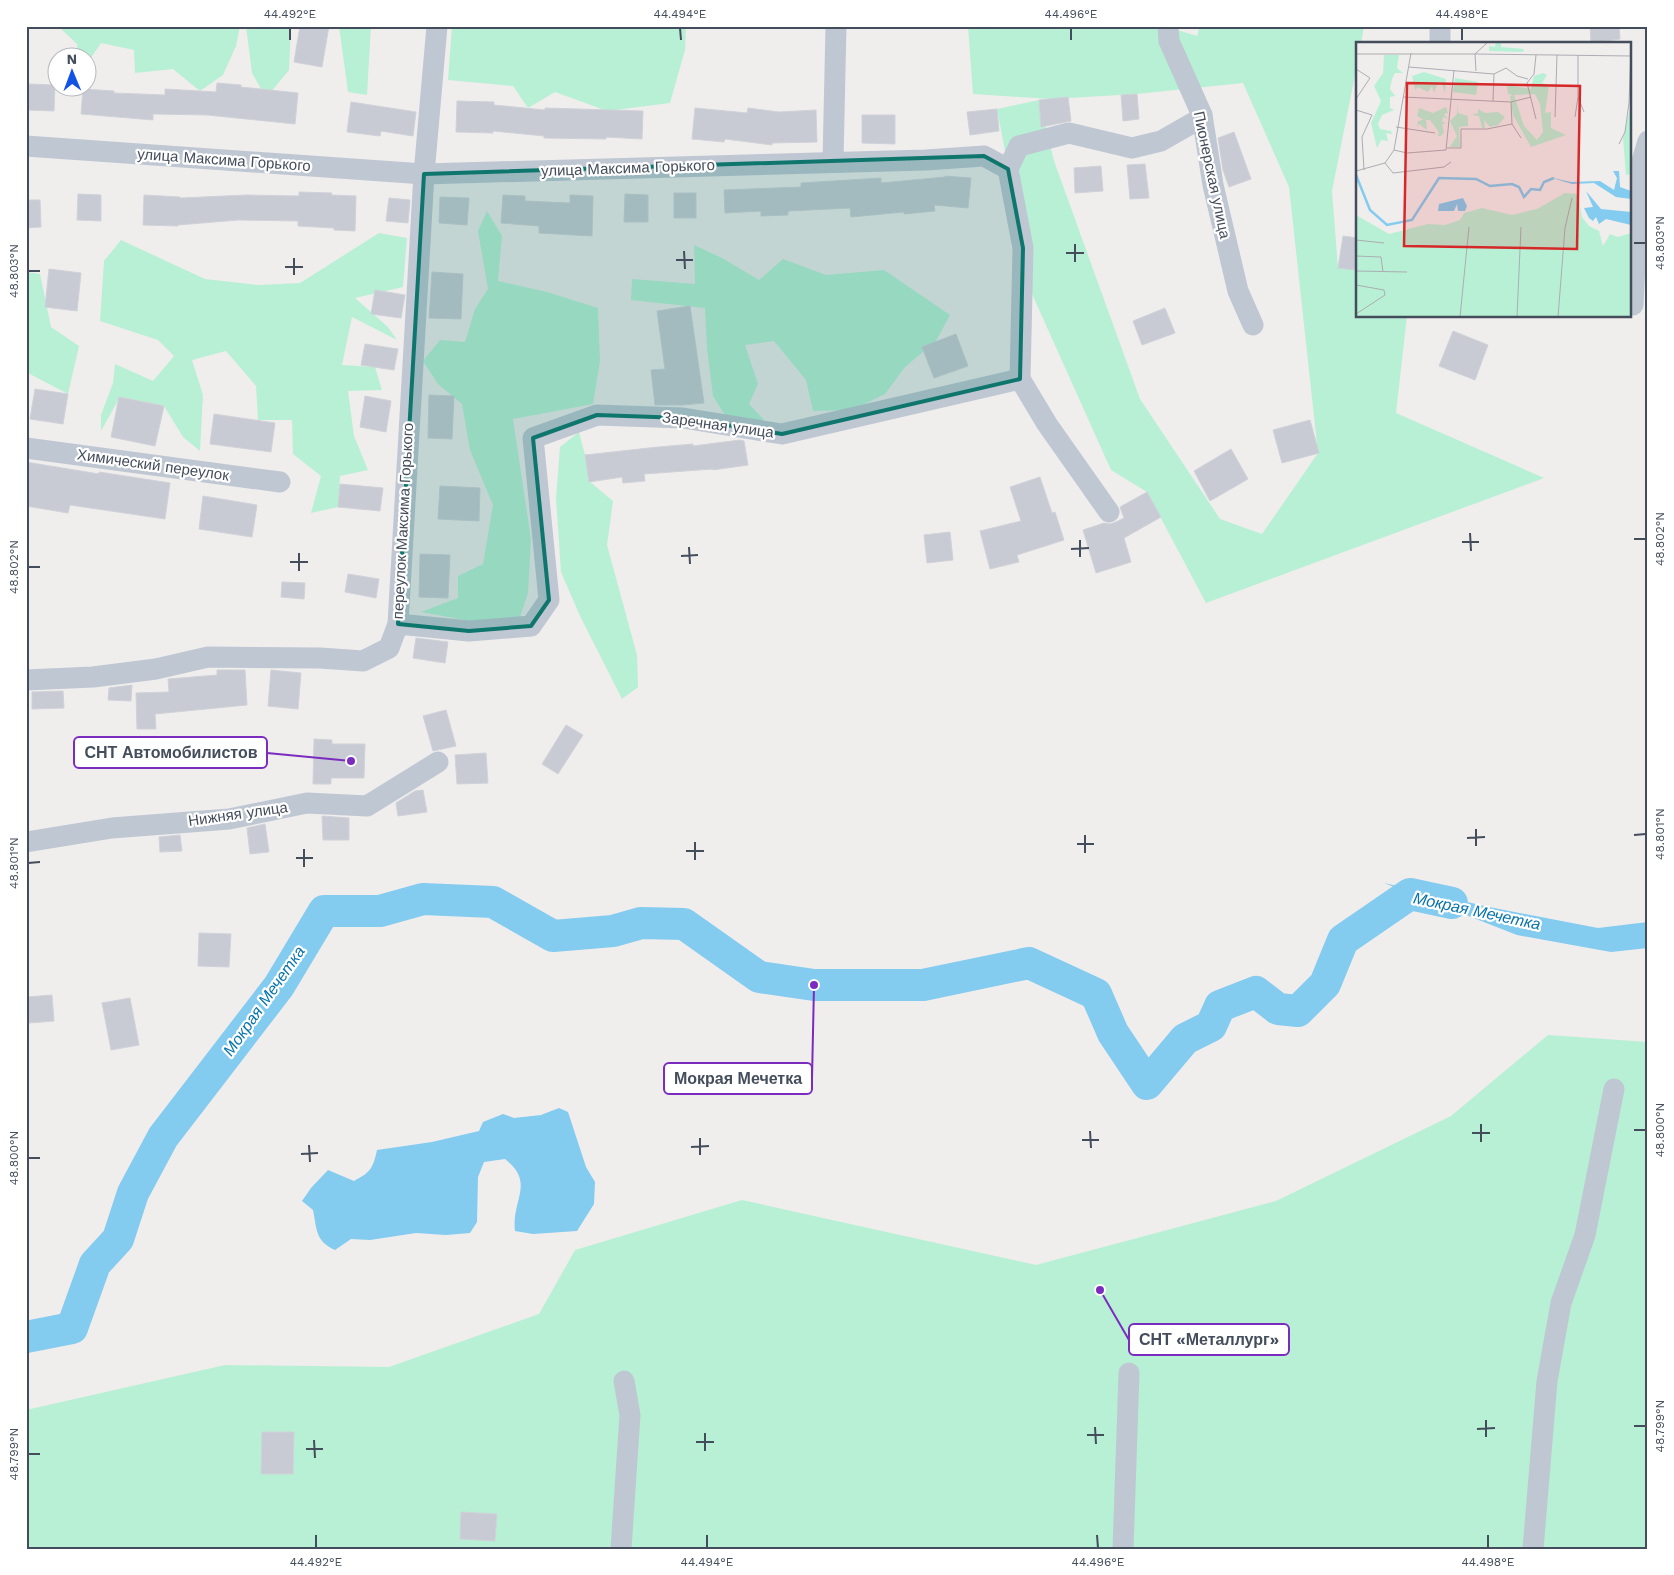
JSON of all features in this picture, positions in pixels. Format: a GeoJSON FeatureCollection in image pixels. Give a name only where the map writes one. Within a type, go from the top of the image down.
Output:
{"type":"FeatureCollection","features":[{"type":"Feature","properties":{"kind":"street","name":"переулок Максима Горького"},"geometry":{"type":"LineString","coordinates":[[26,680],[93,677],[156,668],[208,657],[320,658],[363,661],[390,648],[398,624],[424,174],[437,26]]}},
{"type":"Feature","properties":{"kind":"street"},"geometry":{"type":"LineString","coordinates":[[832,162],[836,26]]}},
{"type":"Feature","properties":{"kind":"street","name":"Пионерская улица"},"geometry":{"type":"LineString","coordinates":[[1168,26],[1169,41],[1202,115],[1213,185],[1238,291],[1253,325]]}},
{"type":"Feature","properties":{"kind":"street"},"geometry":{"type":"LineString","coordinates":[[1440,26],[1440,42]]}},
{"type":"Feature","properties":{"kind":"street"},"geometry":{"type":"LineString","coordinates":[[1109,512],[1047,424],[1020,379],[1023,248],[1008,169],[1019,146],[1069,133],[1132,148],[1161,141],[1196,121],[1202,115]]}},
{"type":"Feature","properties":{"kind":"street"},"geometry":{"type":"LineString","coordinates":[[1632,304],[1640,168],[1648,141]]}},
{"type":"Feature","properties":{"kind":"street","name":"улица Максима Горького"},"geometry":{"type":"LineString","coordinates":[[26,146],[424,174],[926,160],[984,156],[1008,169]]}},
{"type":"Feature","properties":{"kind":"street","name":"Заречная улица"},"geometry":{"type":"LineString","coordinates":[[398,624],[470,630],[531,626],[549,600],[533,438],[597,415],[682,418],[782,434],[1020,379]]}},
{"type":"Feature","properties":{"kind":"street","name":"Химический переулок"},"geometry":{"type":"LineString","coordinates":[[26,448],[280,482]]}},
{"type":"Feature","properties":{"kind":"street","name":"Нижняя улица"},"geometry":{"type":"LineString","coordinates":[[26,842],[112,828],[229,819],[307,803],[367,806],[438,762]]}},
{"type":"Feature","properties":{"kind":"street"},"geometry":{"type":"LineString","coordinates":[[1534,1549],[1547,1381],[1562,1303],[1585,1236],[1614,1089]]}},
{"type":"Feature","properties":{"kind":"street"},"geometry":{"type":"LineString","coordinates":[[1123,1549],[1129,1373]]}},
{"type":"Feature","properties":{"kind":"street"},"geometry":{"type":"LineString","coordinates":[[621,1549],[630,1415],[624,1382]]}},
{"type":"Feature","properties":{"kind":"highlighted area"},"geometry":{"type":"Polygon","coordinates":[[[984,156],[1008,169],[1023,248],[1020,379],[782,434],[683,418],[597,415],[533,438],[549,600],[531,626],[469,631],[398,624],[424,174],[984,156]]]}},
{"type":"Feature","properties":{"kind":"green space"},"geometry":{"type":"Polygon","coordinates":[[[58,26],[240,26],[236,46],[223,75],[200,91],[173,69],[135,73],[134,50],[101,43],[98,48],[77,48],[77,44],[58,26]]]}},
{"type":"Feature","properties":{"kind":"green space"},"geometry":{"type":"Polygon","coordinates":[[[246,26],[291,26],[289,70],[266,98],[252,73],[246,26]]]}},
{"type":"Feature","properties":{"kind":"green space"},"geometry":{"type":"Polygon","coordinates":[[[339,26],[371,26],[367,95],[348,92],[339,26]]]}},
{"type":"Feature","properties":{"kind":"green space"},"geometry":{"type":"Polygon","coordinates":[[[452,26],[686,26],[685,50],[670,103],[607,111],[555,92],[528,108],[513,86],[448,80],[452,26]]]}},
{"type":"Feature","properties":{"kind":"green space"},"geometry":{"type":"Polygon","coordinates":[[[968,26],[1164,26],[1197,36],[1200,26],[1364,26],[1361,42],[1356,42],[1356,70],[1332,191],[1338,268],[1355,270],[1356,264],[1356,318],[1407,318],[1396,413],[1544,478],[1206,603],[1147,492],[1111,470],[1032,294],[997,109],[1039,100],[1054,161],[1140,399],[1220,519],[1262,534],[1318,453],[1289,187],[1243,83],[1137,94],[1051,99],[973,94],[968,26]]]}},
{"type":"Feature","properties":{"kind":"green space"},"geometry":{"type":"Polygon","coordinates":[[[487,211],[502,236],[498,281],[547,292],[598,308],[600,361],[593,404],[513,419],[531,539],[528,593],[520,617],[470,621],[421,612],[458,598],[458,576],[483,564],[493,505],[470,450],[462,404],[438,384],[423,361],[440,340],[465,342],[475,309],[488,289],[478,231],[487,211]]]}},
{"type":"Feature","properties":{"kind":"green space"},"geometry":{"type":"Polygon","coordinates":[[[379,233],[407,238],[403,287],[355,298],[388,327],[397,340],[352,317],[342,365],[375,367],[382,390],[348,391],[354,436],[368,470],[340,476],[338,507],[311,513],[321,476],[293,454],[292,420],[258,420],[256,386],[226,351],[192,360],[203,395],[200,451],[183,437],[164,406],[120,397],[101,431],[101,415],[113,383],[115,364],[153,381],[174,356],[158,340],[100,321],[104,261],[121,240],[205,279],[259,285],[300,283],[379,233]]]}},
{"type":"Feature","properties":{"kind":"green space"},"geometry":{"type":"Polygon","coordinates":[[[694,245],[722,258],[759,280],[783,259],[826,275],[884,270],[950,315],[936,341],[905,367],[885,394],[852,410],[813,411],[806,380],[774,341],[745,345],[758,384],[749,404],[764,420],[731,425],[713,396],[707,348],[705,308],[631,300],[632,279],[695,284],[694,245]]]}},
{"type":"Feature","properties":{"kind":"green space"},"geometry":{"type":"Polygon","coordinates":[[[26,272],[40,274],[51,327],[79,346],[68,394],[26,372],[26,272]]]}},
{"type":"Feature","properties":{"kind":"green space"},"geometry":{"type":"Polygon","coordinates":[[[579,432],[589,481],[613,501],[607,545],[637,655],[638,687],[622,699],[580,616],[561,572],[556,498],[560,447],[579,432]]]}},
{"type":"Feature","properties":{"kind":"green space"},"geometry":{"type":"Polygon","coordinates":[[[1548,1035],[1648,1042],[1648,1549],[26,1549],[26,1410],[225,1365],[389,1367],[539,1314],[575,1250],[742,1200],[1036,1265],[1276,1201],[1451,1116],[1548,1035]]]}},
{"type":"Feature","properties":{"kind":"water"},"geometry":{"type":"Polygon","coordinates":[[[1384,883],[1489,907],[1598,928],[1648,922],[1648,948],[1611,952],[1517,935],[1384,883]]]}},
{"type":"Feature","properties":{"kind":"water"},"geometry":{"type":"Polygon","coordinates":[[[559,1108],[568,1112],[586,1167],[595,1182],[594,1204],[577,1231],[533,1234],[515,1231],[516,1210],[521,1184],[514,1168],[505,1159],[484,1162],[478,1177],[477,1222],[470,1233],[446,1235],[416,1233],[370,1240],[351,1239],[335,1250],[320,1238],[316,1229],[313,1210],[302,1201],[328,1170],[354,1181],[364,1175],[372,1165],[377,1150],[432,1142],[479,1131],[483,1122],[503,1114],[514,1118],[541,1115],[559,1108]]]}},
{"type":"Feature","properties":{"kind":"building"},"geometry":{"type":"Polygon","coordinates":[[[300,26],[329,26],[322,67],[294,62],[300,26]]]}},
{"type":"Feature","properties":{"kind":"building"},"geometry":{"type":"Polygon","coordinates":[[[1590,26],[1619,26],[1620,39],[1591,42],[1590,26]]]}},
{"type":"Feature","properties":{"kind":"building"},"geometry":{"type":"Polygon","coordinates":[[[217,83],[298,93],[295,124],[207,115],[153,114],[153,120],[81,114],[82,98],[98,98],[98,90],[114,91],[114,93],[165,95],[165,89],[216,92],[217,83]]]}},
{"type":"Feature","properties":{"kind":"building"},"geometry":{"type":"Polygon","coordinates":[[[28,84],[48,85],[48,98],[54,98],[54,111],[27,110],[28,84]]]}},
{"type":"Feature","properties":{"kind":"building"},"geometry":{"type":"Polygon","coordinates":[[[1137,94],[1139,119],[1123,121],[1121,95],[1137,94]]]}},
{"type":"Feature","properties":{"kind":"building"},"geometry":{"type":"Polygon","coordinates":[[[1068,97],[1071,121],[1041,127],[1039,100],[1068,97]]]}},
{"type":"Feature","properties":{"kind":"building"},"geometry":{"type":"Polygon","coordinates":[[[457,101],[494,102],[494,105],[545,110],[545,108],[643,111],[642,139],[606,137],[606,139],[544,138],[544,136],[493,131],[493,133],[456,132],[457,101]]]}},
{"type":"Feature","properties":{"kind":"building"},"geometry":{"type":"Polygon","coordinates":[[[351,102],[416,112],[413,136],[381,131],[380,136],[347,132],[351,102]]]}},
{"type":"Feature","properties":{"kind":"building"},"geometry":{"type":"Polygon","coordinates":[[[695,108],[747,113],[748,108],[779,112],[816,110],[817,142],[772,143],[772,145],[725,139],[724,142],[692,139],[695,108]]]}},
{"type":"Feature","properties":{"kind":"building"},"geometry":{"type":"Polygon","coordinates":[[[997,109],[999,131],[970,135],[967,112],[997,109]]]}},
{"type":"Feature","properties":{"kind":"building"},"geometry":{"type":"Polygon","coordinates":[[[862,115],[895,115],[895,144],[862,143],[862,115]]]}},
{"type":"Feature","properties":{"kind":"building"},"geometry":{"type":"Polygon","coordinates":[[[1234,132],[1251,179],[1229,187],[1223,170],[1218,138],[1234,132]]]}},
{"type":"Feature","properties":{"kind":"building"},"geometry":{"type":"Polygon","coordinates":[[[1145,164],[1149,198],[1130,199],[1127,165],[1145,164]]]}},
{"type":"Feature","properties":{"kind":"building"},"geometry":{"type":"Polygon","coordinates":[[[1101,166],[1103,191],[1075,193],[1074,168],[1101,166]]]}},
{"type":"Feature","properties":{"kind":"building"},"geometry":{"type":"Polygon","coordinates":[[[945,176],[971,178],[968,208],[934,205],[935,211],[851,217],[850,208],[788,211],[788,215],[761,216],[761,211],[725,213],[724,190],[801,187],[801,183],[881,178],[881,183],[945,176]]]}},
{"type":"Feature","properties":{"kind":"building"},"geometry":{"type":"Polygon","coordinates":[[[299,192],[356,196],[355,231],[298,226],[298,221],[238,220],[178,226],[143,225],[144,195],[180,198],[247,195],[299,196],[299,192]]]}},
{"type":"Feature","properties":{"kind":"building"},"geometry":{"type":"Polygon","coordinates":[[[674,193],[696,193],[696,218],[674,218],[674,193]]]}},
{"type":"Feature","properties":{"kind":"building"},"geometry":{"type":"Polygon","coordinates":[[[78,194],[101,195],[101,221],[77,220],[78,194]]]}},
{"type":"Feature","properties":{"kind":"building"},"geometry":{"type":"Polygon","coordinates":[[[625,194],[648,195],[648,222],[624,222],[625,194]]]}},
{"type":"Feature","properties":{"kind":"building"},"geometry":{"type":"Polygon","coordinates":[[[503,195],[525,196],[525,201],[570,203],[570,195],[593,196],[592,236],[539,233],[539,226],[501,223],[503,195]]]}},
{"type":"Feature","properties":{"kind":"building"},"geometry":{"type":"Polygon","coordinates":[[[440,197],[469,198],[467,225],[439,223],[440,197]]]}},
{"type":"Feature","properties":{"kind":"building"},"geometry":{"type":"Polygon","coordinates":[[[389,198],[410,200],[408,223],[386,221],[389,198]]]}},
{"type":"Feature","properties":{"kind":"building"},"geometry":{"type":"Polygon","coordinates":[[[26,200],[40,200],[41,227],[26,228],[26,200]]]}},
{"type":"Feature","properties":{"kind":"building"},"geometry":{"type":"Polygon","coordinates":[[[1343,236],[1356,238],[1355,270],[1338,268],[1343,236]]]}},
{"type":"Feature","properties":{"kind":"building"},"geometry":{"type":"Polygon","coordinates":[[[49,269],[81,273],[77,311],[45,307],[49,269]]]}},
{"type":"Feature","properties":{"kind":"building"},"geometry":{"type":"Polygon","coordinates":[[[432,272],[463,274],[461,319],[429,318],[432,272]]]}},
{"type":"Feature","properties":{"kind":"building"},"geometry":{"type":"Polygon","coordinates":[[[375,290],[405,295],[401,318],[371,314],[375,290]]]}},
{"type":"Feature","properties":{"kind":"building"},"geometry":{"type":"Polygon","coordinates":[[[690,306],[704,403],[655,405],[651,370],[665,369],[657,311],[690,306]]]}},
{"type":"Feature","properties":{"kind":"building"},"geometry":{"type":"Polygon","coordinates":[[[1165,308],[1175,333],[1142,345],[1133,321],[1165,308]]]}},
{"type":"Feature","properties":{"kind":"building"},"geometry":{"type":"Polygon","coordinates":[[[1453,331],[1488,345],[1475,380],[1439,366],[1453,331]]]}},
{"type":"Feature","properties":{"kind":"building"},"geometry":{"type":"Polygon","coordinates":[[[956,334],[968,366],[934,378],[922,347],[956,334]]]}},
{"type":"Feature","properties":{"kind":"building"},"geometry":{"type":"Polygon","coordinates":[[[365,344],[398,349],[394,370],[361,365],[365,344]]]}},
{"type":"Feature","properties":{"kind":"building"},"geometry":{"type":"Polygon","coordinates":[[[35,389],[68,394],[63,424],[30,419],[35,389]]]}},
{"type":"Feature","properties":{"kind":"building"},"geometry":{"type":"Polygon","coordinates":[[[429,395],[454,396],[452,439],[428,438],[429,395]]]}},
{"type":"Feature","properties":{"kind":"building"},"geometry":{"type":"Polygon","coordinates":[[[365,396],[391,401],[386,432],[360,427],[365,396]]]}},
{"type":"Feature","properties":{"kind":"building"},"geometry":{"type":"Polygon","coordinates":[[[119,397],[164,406],[155,446],[111,437],[119,397]]]}},
{"type":"Feature","properties":{"kind":"building"},"geometry":{"type":"Polygon","coordinates":[[[214,414],[275,423],[271,452],[210,444],[214,414]]]}},
{"type":"Feature","properties":{"kind":"building"},"geometry":{"type":"Polygon","coordinates":[[[1310,420],[1319,453],[1282,463],[1273,430],[1310,420]]]}},
{"type":"Feature","properties":{"kind":"building"},"geometry":{"type":"Polygon","coordinates":[[[744,441],[748,465],[713,470],[644,474],[645,481],[623,483],[622,477],[589,482],[585,455],[744,441]]]}},
{"type":"Feature","properties":{"kind":"building"},"geometry":{"type":"Polygon","coordinates":[[[1231,449],[1248,479],[1210,501],[1194,471],[1231,449]]]}},
{"type":"Feature","properties":{"kind":"building"},"geometry":{"type":"Polygon","coordinates":[[[26,462],[170,483],[165,519],[70,505],[68,513],[26,506],[26,462]]]}},
{"type":"Feature","properties":{"kind":"building"},"geometry":{"type":"Polygon","coordinates":[[[1040,477],[1052,513],[1055,512],[1064,540],[1017,555],[1019,562],[990,569],[980,531],[1021,521],[1010,487],[1040,477]]]}},
{"type":"Feature","properties":{"kind":"building"},"geometry":{"type":"Polygon","coordinates":[[[340,484],[383,488],[380,511],[338,507],[340,484]]]}},
{"type":"Feature","properties":{"kind":"building"},"geometry":{"type":"Polygon","coordinates":[[[440,486],[480,488],[479,521],[438,519],[440,486]]]}},
{"type":"Feature","properties":{"kind":"building"},"geometry":{"type":"Polygon","coordinates":[[[1147,492],[1161,517],[1124,538],[1131,562],[1096,573],[1083,530],[1104,523],[1110,524],[1124,518],[1120,507],[1147,492]]]}},
{"type":"Feature","properties":{"kind":"building"},"geometry":{"type":"Polygon","coordinates":[[[203,496],[257,505],[252,537],[199,529],[203,496]]]}},
{"type":"Feature","properties":{"kind":"building"},"geometry":{"type":"Polygon","coordinates":[[[950,532],[953,560],[927,563],[924,535],[950,532]]]}},
{"type":"Feature","properties":{"kind":"building"},"geometry":{"type":"Polygon","coordinates":[[[420,554],[450,555],[448,598],[419,597],[420,554]]]}},
{"type":"Feature","properties":{"kind":"building"},"geometry":{"type":"Polygon","coordinates":[[[348,574],[379,579],[376,598],[345,592],[348,574]]]}},
{"type":"Feature","properties":{"kind":"building"},"geometry":{"type":"Polygon","coordinates":[[[282,582],[305,583],[304,599],[281,597],[282,582]]]}},
{"type":"Feature","properties":{"kind":"building"},"geometry":{"type":"Polygon","coordinates":[[[416,638],[448,642],[445,663],[413,658],[416,638]]]}},
{"type":"Feature","properties":{"kind":"building"},"geometry":{"type":"Polygon","coordinates":[[[217,670],[245,670],[247,705],[155,714],[156,729],[137,729],[136,693],[169,692],[168,679],[217,675],[217,670]]]}},
{"type":"Feature","properties":{"kind":"building"},"geometry":{"type":"Polygon","coordinates":[[[271,670],[301,673],[298,709],[268,706],[271,670]]]}},
{"type":"Feature","properties":{"kind":"building"},"geometry":{"type":"Polygon","coordinates":[[[132,685],[131,701],[108,700],[109,688],[132,685]]]}},
{"type":"Feature","properties":{"kind":"building"},"geometry":{"type":"Polygon","coordinates":[[[63,691],[64,708],[32,709],[32,692],[63,691]]]}},
{"type":"Feature","properties":{"kind":"building"},"geometry":{"type":"Polygon","coordinates":[[[446,710],[456,746],[433,751],[423,716],[446,710]]]}},
{"type":"Feature","properties":{"kind":"building"},"geometry":{"type":"Polygon","coordinates":[[[566,725],[583,735],[558,774],[542,764],[566,725]]]}},
{"type":"Feature","properties":{"kind":"building"},"geometry":{"type":"Polygon","coordinates":[[[314,739],[332,740],[332,744],[365,744],[364,778],[331,778],[331,784],[313,784],[314,739]]]}},
{"type":"Feature","properties":{"kind":"building"},"geometry":{"type":"Polygon","coordinates":[[[486,753],[488,783],[457,784],[455,755],[486,753]]]}},
{"type":"Feature","properties":{"kind":"building"},"geometry":{"type":"Polygon","coordinates":[[[423,790],[427,812],[398,816],[396,803],[415,791],[423,790]]]}},
{"type":"Feature","properties":{"kind":"building"},"geometry":{"type":"Polygon","coordinates":[[[322,816],[349,818],[349,840],[323,840],[322,816]]]}},
{"type":"Feature","properties":{"kind":"building"},"geometry":{"type":"Polygon","coordinates":[[[265,824],[269,852],[250,854],[247,828],[265,824]]]}},
{"type":"Feature","properties":{"kind":"building"},"geometry":{"type":"Polygon","coordinates":[[[180,835],[182,851],[160,852],[159,837],[180,835]]]}},
{"type":"Feature","properties":{"kind":"building"},"geometry":{"type":"Polygon","coordinates":[[[199,933],[231,934],[229,967],[198,966],[199,933]]]}},
{"type":"Feature","properties":{"kind":"building"},"geometry":{"type":"Polygon","coordinates":[[[52,995],[54,1021],[29,1023],[27,997],[52,995]]]}},
{"type":"Feature","properties":{"kind":"building"},"geometry":{"type":"Polygon","coordinates":[[[130,998],[139,1045],[111,1050],[102,1003],[130,998]]]}},
{"type":"Feature","properties":{"kind":"building"},"geometry":{"type":"Polygon","coordinates":[[[262,1432],[294,1432],[293,1474],[261,1474],[262,1432]]]}},
{"type":"Feature","properties":{"kind":"building"},"geometry":{"type":"Polygon","coordinates":[[[461,1512],[497,1514],[495,1541],[460,1539],[461,1512]]]}},
{"type":"Feature","properties":{"kind":"waterway","name":"Мокрая Мечетка"},"geometry":{"type":"LineString","coordinates":[[26,1337],[72,1328],[95,1264],[118,1239],[133,1193],[163,1137],[279,986],[324,911],[380,911],[423,899],[493,902],[553,936],[613,931],[641,923],[684,924],[759,977],[814,985],[923,985],[1029,963],[1096,994],[1113,1033],[1147,1084],[1185,1039],[1211,1026],[1220,1006],[1256,992],[1278,1009],[1298,1011],[1325,984],[1343,940],[1410,894],[1452,903]]}},
{"type":"Feature","properties":{"kind":"place","name":"СНТ Автомобилистов"},"geometry":{"type":"Point","coordinates":[351,761]}},
{"type":"Feature","properties":{"kind":"place","name":"Мокрая Мечетка"},"geometry":{"type":"Point","coordinates":[814,985]}},
{"type":"Feature","properties":{"kind":"place","name":"СНТ «Металлург»"},"geometry":{"type":"Point","coordinates":[1100,1290]}}]}
